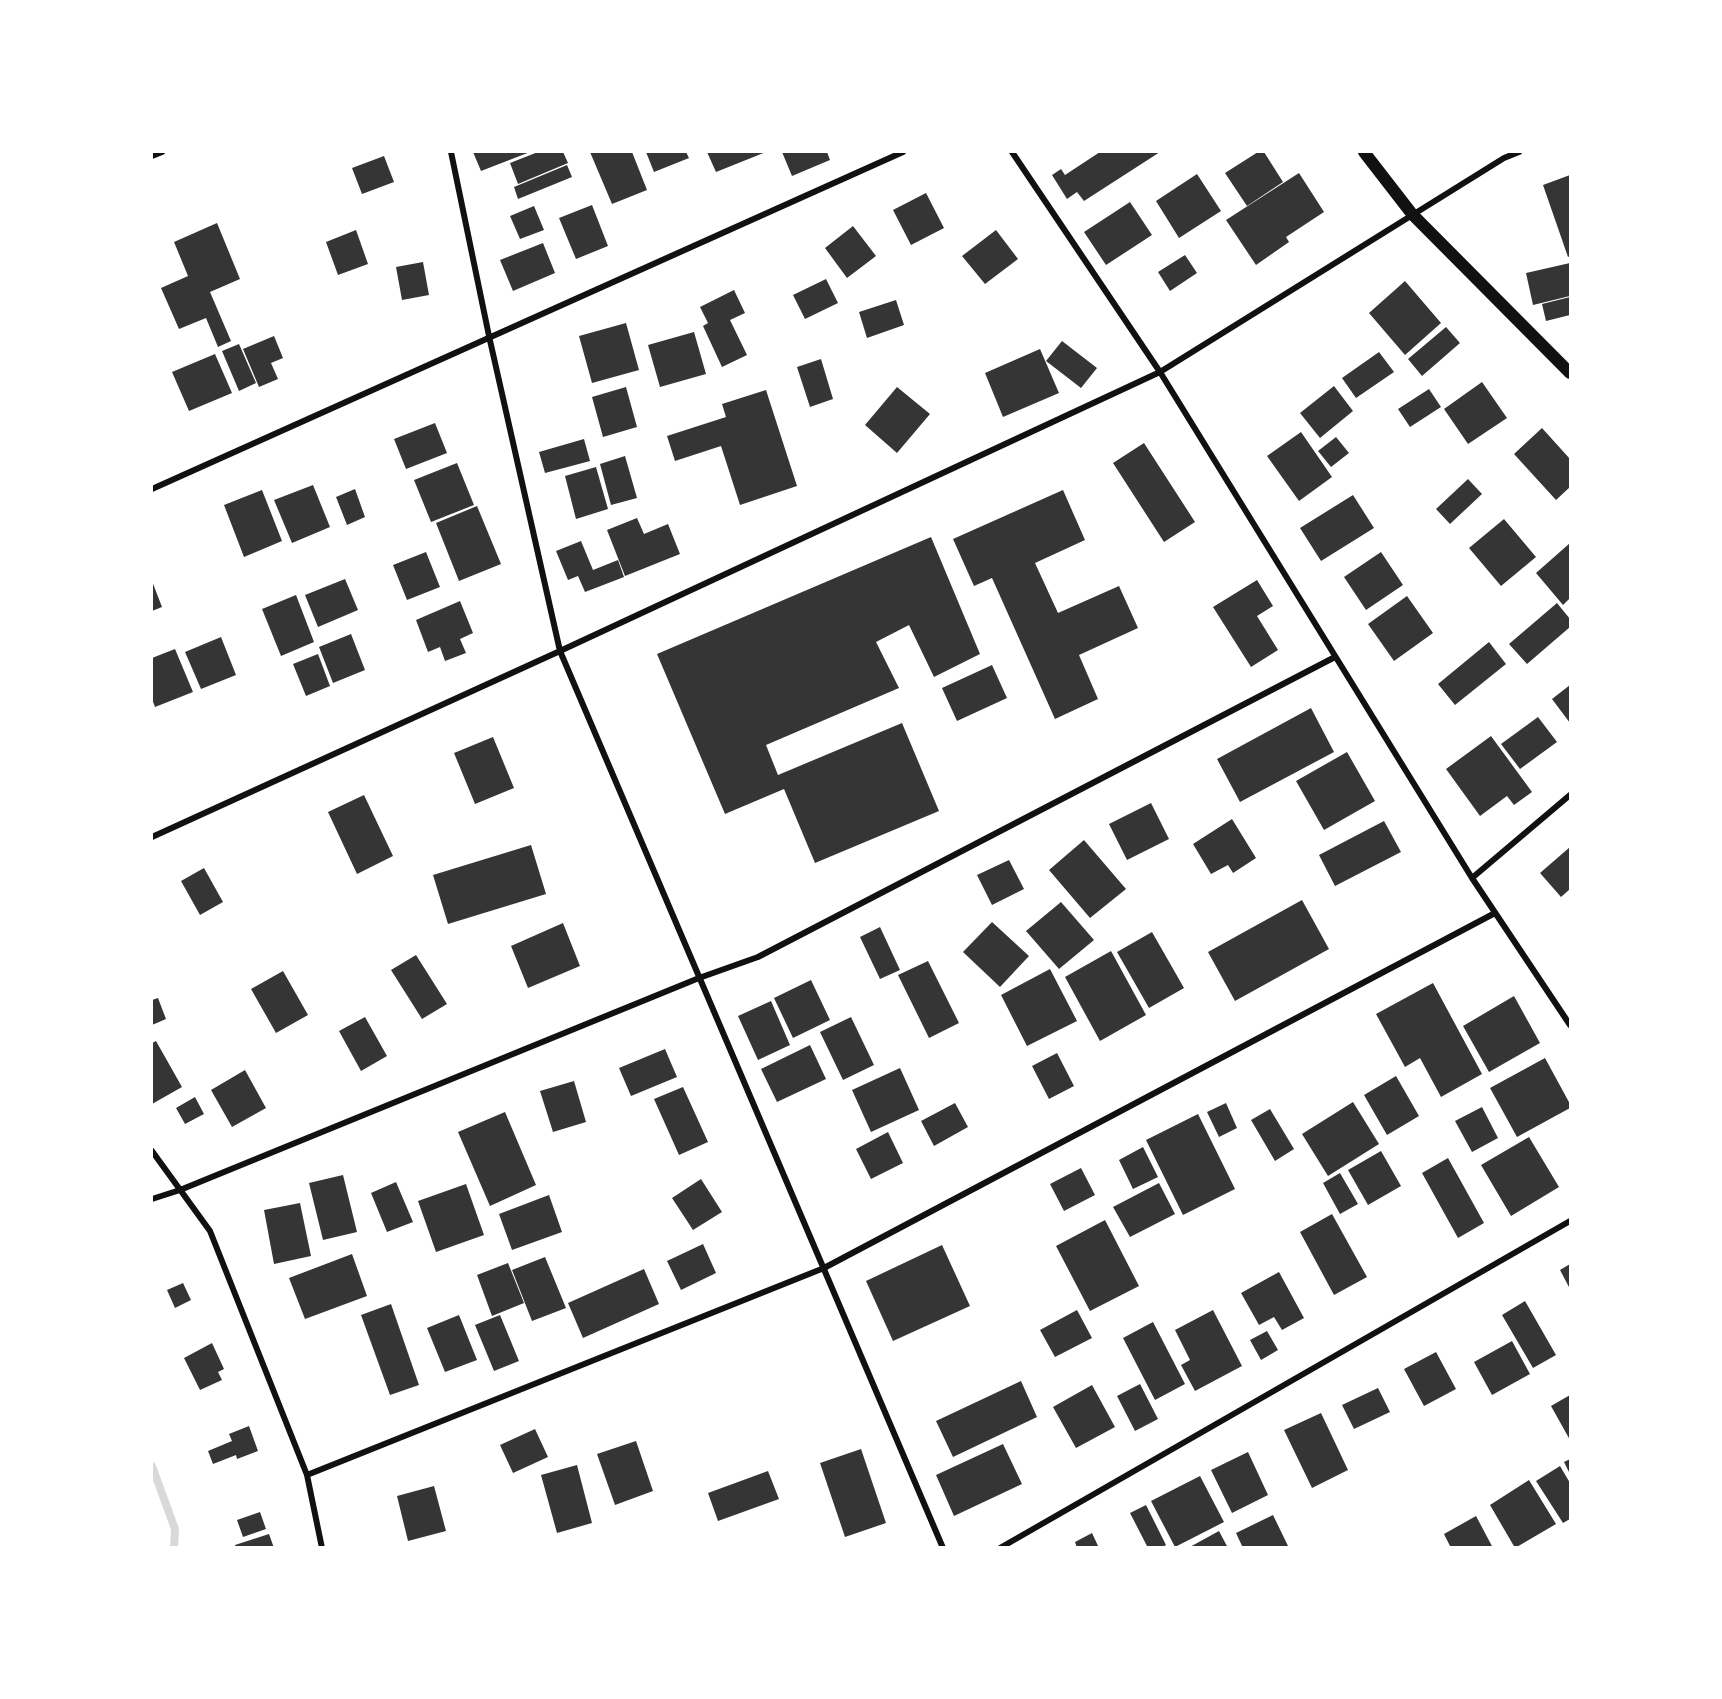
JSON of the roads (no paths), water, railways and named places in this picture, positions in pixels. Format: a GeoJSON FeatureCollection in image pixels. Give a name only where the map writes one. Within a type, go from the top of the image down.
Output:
{"type":"FeatureCollection","features":[{"type":"Feature","properties":{"kind":"main road"},"geometry":{"type":"LineString","coordinates":[[1364,152],[1413,214],[1570,373]]}},
{"type":"Feature","properties":{"kind":"street"},"geometry":{"type":"LineString","coordinates":[[152,156],[162,152]]}},
{"type":"Feature","properties":{"kind":"street"},"geometry":{"type":"LineString","coordinates":[[451,152],[489,336],[560,651],[943,1548]]}},
{"type":"Feature","properties":{"kind":"street"},"geometry":{"type":"LineString","coordinates":[[152,489],[903,152]]}},
{"type":"Feature","properties":{"kind":"street"},"geometry":{"type":"LineString","coordinates":[[1012,152],[1160,372],[1472,878],[1570,1025]]}},
{"type":"Feature","properties":{"kind":"street"},"geometry":{"type":"LineString","coordinates":[[152,837],[560,651],[1160,372],[1504,158],[1519,152]]}},
{"type":"Feature","properties":{"kind":"street"},"geometry":{"type":"LineString","coordinates":[[152,1199],[180,1190],[699,978],[758,957],[1335,657]]}},
{"type":"Feature","properties":{"kind":"street"},"geometry":{"type":"LineString","coordinates":[[1472,878],[1570,795]]}},
{"type":"Feature","properties":{"kind":"street"},"geometry":{"type":"LineString","coordinates":[[307,1475],[824,1268],[1495,913]]}},
{"type":"Feature","properties":{"kind":"street"},"geometry":{"type":"LineString","coordinates":[[152,1151],[210,1231],[307,1475],[322,1548]]}},
{"type":"Feature","properties":{"kind":"street"},"geometry":{"type":"LineString","coordinates":[[1000,1548],[1570,1221]]}},
{"type":"Feature","properties":{"kind":"waterway"},"geometry":{"type":"LineString","coordinates":[[152,1466],[175,1529],[174,1548]]}}]}
